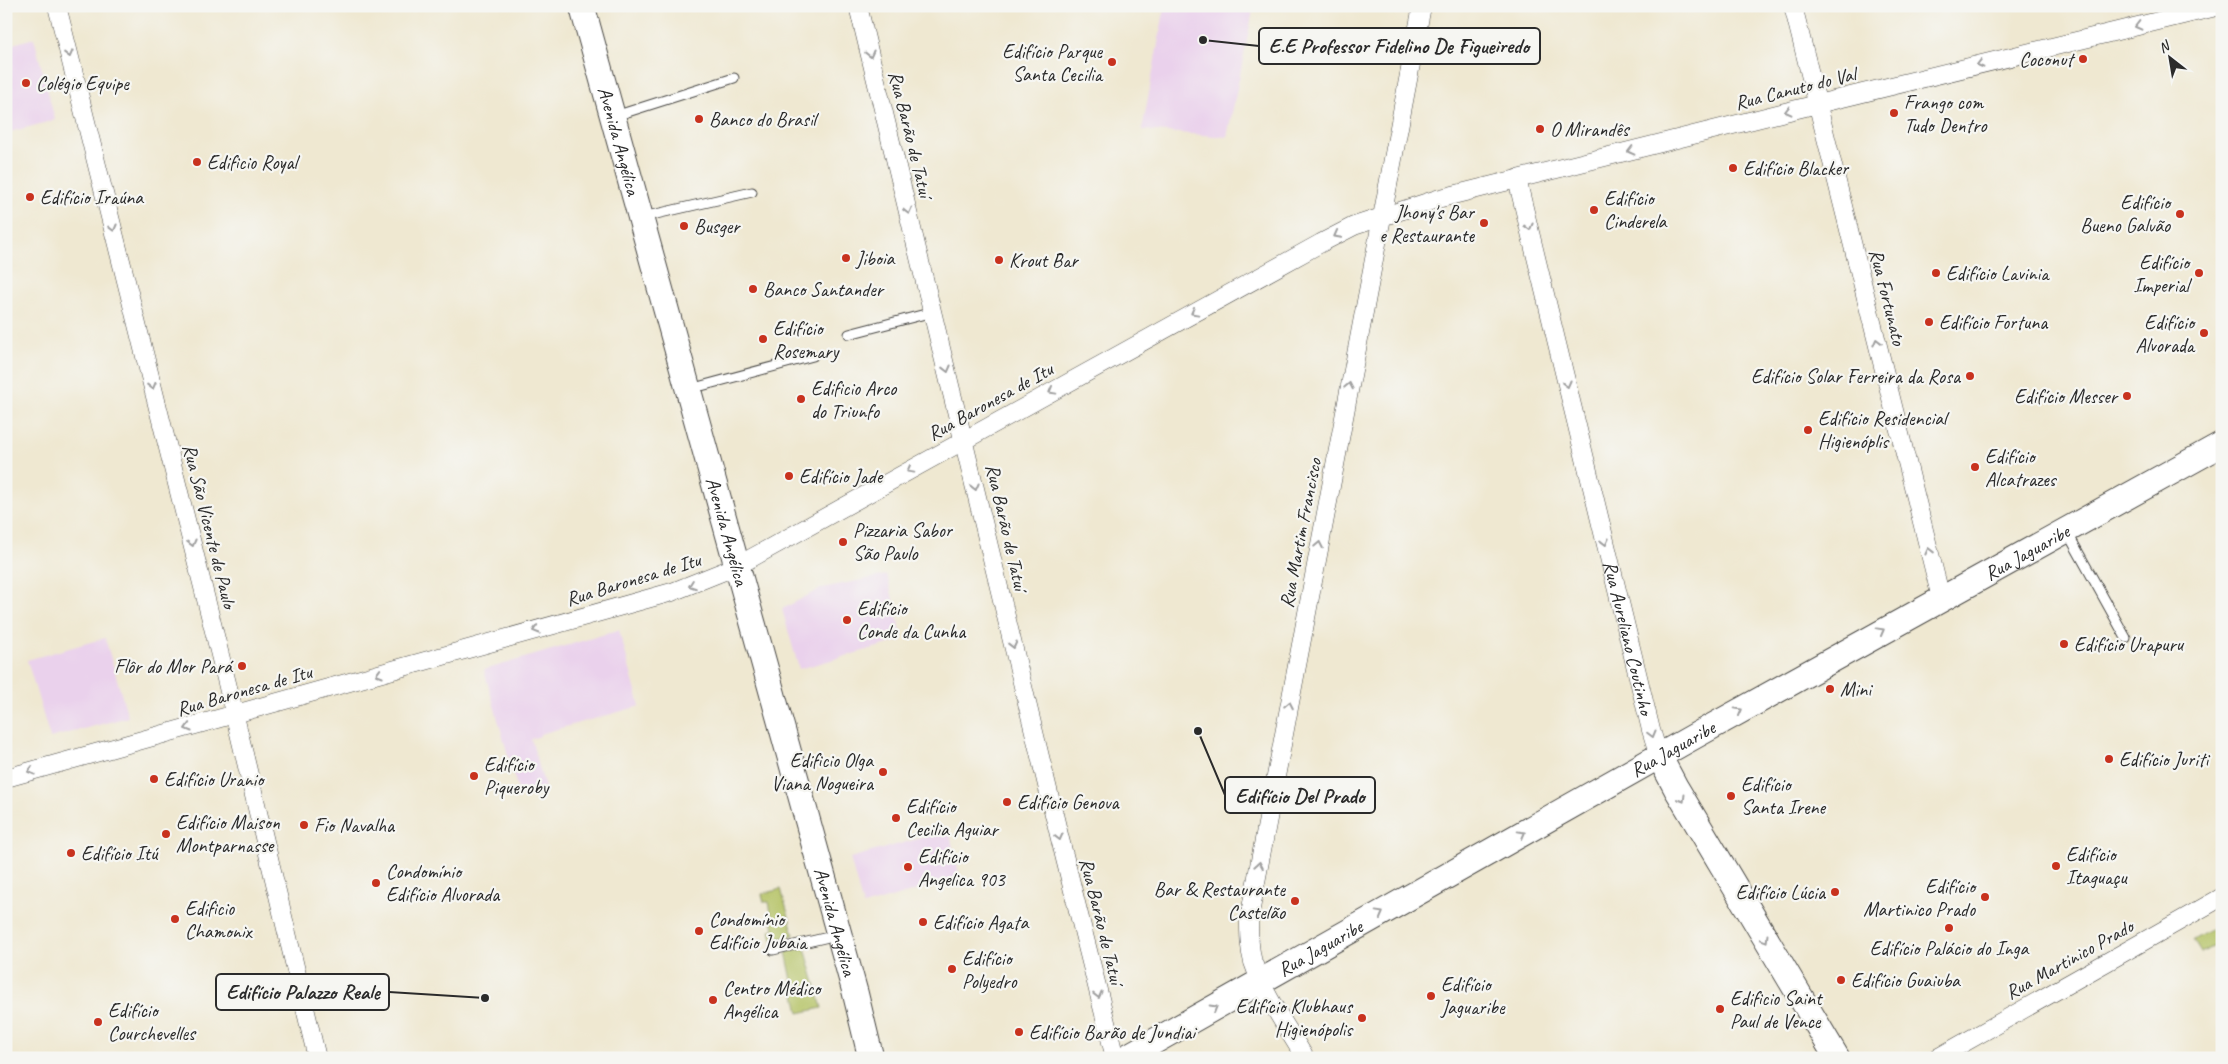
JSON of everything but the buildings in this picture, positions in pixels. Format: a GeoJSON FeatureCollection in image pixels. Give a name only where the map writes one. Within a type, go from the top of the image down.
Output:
{"type":"FeatureCollection","features":[{"type":"Feature","properties":{"kind":"street","name":"Rua São Vicente de Paulo"},"geometry":{"type":"LineString","coordinates":[[57,6],[234,714],[317,1058]]}},
{"type":"Feature","properties":{"kind":"street","name":"Avenida Angélica"},"geometry":{"type":"LineString","coordinates":[[582,6],[839,935],[871,1058]]}},
{"type":"Feature","properties":{"kind":"street","name":"Rua Barão de Tatuí"},"geometry":{"type":"LineString","coordinates":[[858,6],[1057,830],[1115,1058]]}},
{"type":"Feature","properties":{"kind":"street","name":"Rua Martim Francisco"},"geometry":{"type":"LineString","coordinates":[[1305,1058],[1261,980],[1251,952],[1249,919],[1422,6]]}},
{"type":"Feature","properties":{"kind":"street","name":"Rua Fortunato"},"geometry":{"type":"LineString","coordinates":[[1793,6],[1941,598]]}},
{"type":"Feature","properties":{"kind":"street","name":"Rua Canuto do Val"},"geometry":{"type":"LineString","coordinates":[[1382,216],[1517,179],[2220,6]]}},
{"type":"Feature","properties":{"kind":"street","name":"Rua Aureliano Coutinho"},"geometry":{"type":"LineString","coordinates":[[1517,179],[1651,730],[1659,756],[1836,1058]]}},
{"type":"Feature","properties":{"kind":"street","name":"Rua Baronesa de Itu"},"geometry":{"type":"LineString","coordinates":[[6,778],[672,592],[737,566],[1271,270],[1354,226],[1382,216]]}},
{"type":"Feature","properties":{"kind":"street","name":"Rua Jaguaribe"},"geometry":{"type":"LineString","coordinates":[[1126,1058],[1261,980],[1941,598],[2222,444]]}},
{"type":"Feature","properties":{"kind":"street","name":"Rua Martinico Prado"},"geometry":{"type":"LineString","coordinates":[[1937,1058],[2222,897]]}},
{"type":"Feature","properties":{"kind":"lane"},"geometry":{"type":"LineString","coordinates":[[612,116],[734,78]]}},
{"type":"Feature","properties":{"kind":"lane"},"geometry":{"type":"LineString","coordinates":[[640,218],[752,192]]}},
{"type":"Feature","properties":{"kind":"lane"},"geometry":{"type":"LineString","coordinates":[[848,334],[933,312]]}},
{"type":"Feature","properties":{"kind":"lane"},"geometry":{"type":"LineString","coordinates":[[688,390],[813,356]]}},
{"type":"Feature","properties":{"kind":"lane"},"geometry":{"type":"LineString","coordinates":[[2066,529],[2126,638]]}},
{"type":"Feature","properties":{"kind":"lane"},"geometry":{"type":"LineString","coordinates":[[773,950],[839,935]]}},
{"type":"Feature","properties":{"kind":"shaded area"},"geometry":{"type":"Polygon","coordinates":[[[1165,6],[1254,6],[1227,137],[1142,130],[1165,6]]]}},
{"type":"Feature","properties":{"kind":"shaded area","name":"Colégio Equipe"},"geometry":{"type":"Polygon","coordinates":[[[34,38],[55,120],[6,133],[6,46],[34,38]]]}},
{"type":"Feature","properties":{"kind":"shaded area"},"geometry":{"type":"Polygon","coordinates":[[[887,575],[903,640],[799,669],[782,609],[822,588],[887,575]]]}},
{"type":"Feature","properties":{"kind":"shaded area"},"geometry":{"type":"Polygon","coordinates":[[[619,630],[640,706],[540,734],[540,736],[531,739],[545,787],[519,794],[484,670],[619,630]]]}},
{"type":"Feature","properties":{"kind":"shaded area"},"geometry":{"type":"Polygon","coordinates":[[[105,638],[128,717],[50,738],[27,660],[105,638]]]}},
{"type":"Feature","properties":{"kind":"shaded area"},"geometry":{"type":"Polygon","coordinates":[[[949,830],[960,878],[863,906],[850,858],[949,830]]]}},
{"type":"Feature","properties":{"kind":"green space"},"geometry":{"type":"Polygon","coordinates":[[[781,889],[794,935],[772,940],[770,930],[774,929],[769,902],[764,902],[762,894],[781,889]]]}},
{"type":"Feature","properties":{"kind":"green space"},"geometry":{"type":"Polygon","coordinates":[[[2222,923],[2222,941],[2201,953],[2193,940],[2222,923]]]}},
{"type":"Feature","properties":{"kind":"green space"},"geometry":{"type":"Polygon","coordinates":[[[805,948],[822,1008],[799,1013],[786,952],[805,948]]]}},
{"type":"Feature","properties":{"kind":"place","name":"E.E Professor Fidelino De Figueiredo"},"geometry":{"type":"Point","coordinates":[1203,40]}},
{"type":"Feature","properties":{"kind":"place","name":"Coconut"},"geometry":{"type":"Point","coordinates":[2083,59]}},
{"type":"Feature","properties":{"kind":"place","name":"Edifício Parque Santa Cecilia"},"geometry":{"type":"Point","coordinates":[1112,62]}},
{"type":"Feature","properties":{"kind":"place","name":"Colégio Equipe"},"geometry":{"type":"Point","coordinates":[26,83]}},
{"type":"Feature","properties":{"kind":"place","name":"Frango com Tudo Dentro"},"geometry":{"type":"Point","coordinates":[1894,113]}},
{"type":"Feature","properties":{"kind":"place","name":"Banco do Brasil"},"geometry":{"type":"Point","coordinates":[699,119]}},
{"type":"Feature","properties":{"kind":"place","name":"O Mirandês"},"geometry":{"type":"Point","coordinates":[1540,129]}},
{"type":"Feature","properties":{"kind":"place","name":"Edificio Royal"},"geometry":{"type":"Point","coordinates":[197,162]}},
{"type":"Feature","properties":{"kind":"place","name":"Edifício Blacker"},"geometry":{"type":"Point","coordinates":[1733,168]}},
{"type":"Feature","properties":{"kind":"place","name":"Edifício Iraúna"},"geometry":{"type":"Point","coordinates":[30,197]}},
{"type":"Feature","properties":{"kind":"place","name":"Edifício Cinderela"},"geometry":{"type":"Point","coordinates":[1594,210]}},
{"type":"Feature","properties":{"kind":"place","name":"Edifício Bueno Galvão"},"geometry":{"type":"Point","coordinates":[2180,214]}},
{"type":"Feature","properties":{"kind":"place","name":"Jhony's Bar e Restaurante"},"geometry":{"type":"Point","coordinates":[1484,223]}},
{"type":"Feature","properties":{"kind":"place","name":"Busger"},"geometry":{"type":"Point","coordinates":[684,226]}},
{"type":"Feature","properties":{"kind":"place","name":"Jiboia"},"geometry":{"type":"Point","coordinates":[846,258]}},
{"type":"Feature","properties":{"kind":"place","name":"Krout Bar"},"geometry":{"type":"Point","coordinates":[999,260]}},
{"type":"Feature","properties":{"kind":"place","name":"Edifício Lavinia"},"geometry":{"type":"Point","coordinates":[1936,273]}},
{"type":"Feature","properties":{"kind":"place","name":"Edifício Imperial"},"geometry":{"type":"Point","coordinates":[2199,273]}},
{"type":"Feature","properties":{"kind":"place","name":"Banco Santander"},"geometry":{"type":"Point","coordinates":[753,289]}},
{"type":"Feature","properties":{"kind":"place","name":"Edifício Fortuna"},"geometry":{"type":"Point","coordinates":[1929,322]}},
{"type":"Feature","properties":{"kind":"place","name":"Edifício Alvorada"},"geometry":{"type":"Point","coordinates":[2204,333]}},
{"type":"Feature","properties":{"kind":"place","name":"Edifício Rosemary"},"geometry":{"type":"Point","coordinates":[763,339]}},
{"type":"Feature","properties":{"kind":"place","name":"Edifício Solar Ferreira da Rosa"},"geometry":{"type":"Point","coordinates":[1970,376]}},
{"type":"Feature","properties":{"kind":"place","name":"Edifício Messer"},"geometry":{"type":"Point","coordinates":[2127,396]}},
{"type":"Feature","properties":{"kind":"place","name":"Edificio Arco do Triunfo"},"geometry":{"type":"Point","coordinates":[801,399]}},
{"type":"Feature","properties":{"kind":"place","name":"Edifício Residencial Higienóplis"},"geometry":{"type":"Point","coordinates":[1808,430]}},
{"type":"Feature","properties":{"kind":"place","name":"Edifício Alcatrazes"},"geometry":{"type":"Point","coordinates":[1975,467]}},
{"type":"Feature","properties":{"kind":"place","name":"Edifício Jade"},"geometry":{"type":"Point","coordinates":[789,476]}},
{"type":"Feature","properties":{"kind":"place","name":"Pizzaria Sabor São Paulo"},"geometry":{"type":"Point","coordinates":[843,542]}},
{"type":"Feature","properties":{"kind":"place","name":"Edifício Conde da Cunha"},"geometry":{"type":"Point","coordinates":[847,620]}},
{"type":"Feature","properties":{"kind":"place","name":"Edifício Urapuru"},"geometry":{"type":"Point","coordinates":[2064,644]}},
{"type":"Feature","properties":{"kind":"place","name":"Flôr do Mor Pará"},"geometry":{"type":"Point","coordinates":[242,666]}},
{"type":"Feature","properties":{"kind":"place","name":"Mini"},"geometry":{"type":"Point","coordinates":[1830,689]}},
{"type":"Feature","properties":{"kind":"place","name":"Edifício Del Prado"},"geometry":{"type":"Point","coordinates":[1198,731]}},
{"type":"Feature","properties":{"kind":"place","name":"Edifício Juriti"},"geometry":{"type":"Point","coordinates":[2109,759]}},
{"type":"Feature","properties":{"kind":"place","name":"Edificio Olga Viana Nogueira"},"geometry":{"type":"Point","coordinates":[883,772]}},
{"type":"Feature","properties":{"kind":"place","name":"Edifício Piqueroby"},"geometry":{"type":"Point","coordinates":[474,776]}},
{"type":"Feature","properties":{"kind":"place","name":"Edifício Uranio"},"geometry":{"type":"Point","coordinates":[154,779]}},
{"type":"Feature","properties":{"kind":"place","name":"Edifício Santa Irene"},"geometry":{"type":"Point","coordinates":[1731,796]}},
{"type":"Feature","properties":{"kind":"place","name":"Edifício Genova"},"geometry":{"type":"Point","coordinates":[1007,802]}},
{"type":"Feature","properties":{"kind":"place","name":"Edifício Cecilia Aguiar"},"geometry":{"type":"Point","coordinates":[896,818]}},
{"type":"Feature","properties":{"kind":"place","name":"Fio Navalha"},"geometry":{"type":"Point","coordinates":[304,825]}},
{"type":"Feature","properties":{"kind":"place","name":"Edifício Maison Montparnasse"},"geometry":{"type":"Point","coordinates":[166,834]}},
{"type":"Feature","properties":{"kind":"place","name":"Edifício Itú"},"geometry":{"type":"Point","coordinates":[71,853]}},
{"type":"Feature","properties":{"kind":"place","name":"Edifício Itaguaçu"},"geometry":{"type":"Point","coordinates":[2056,866]}},
{"type":"Feature","properties":{"kind":"place","name":"Edifício Angelica 903"},"geometry":{"type":"Point","coordinates":[908,867]}},
{"type":"Feature","properties":{"kind":"place","name":"Condomínio Edifício Alvorada"},"geometry":{"type":"Point","coordinates":[376,883]}},
{"type":"Feature","properties":{"kind":"place","name":"Edifício Lúcia"},"geometry":{"type":"Point","coordinates":[1835,892]}},
{"type":"Feature","properties":{"kind":"place","name":"Edifício Martinico Prado"},"geometry":{"type":"Point","coordinates":[1985,897]}},
{"type":"Feature","properties":{"kind":"place","name":"Bar & Restaurante Castelão"},"geometry":{"type":"Point","coordinates":[1295,901]}},
{"type":"Feature","properties":{"kind":"place","name":"Edificio Chamonix"},"geometry":{"type":"Point","coordinates":[175,919]}},
{"type":"Feature","properties":{"kind":"place","name":"Edifício Agata"},"geometry":{"type":"Point","coordinates":[923,922]}},
{"type":"Feature","properties":{"kind":"place","name":"Edifício Palácio do Inga"},"geometry":{"type":"Point","coordinates":[1949,928]}},
{"type":"Feature","properties":{"kind":"place","name":"Condomínio Edifício Jubaia"},"geometry":{"type":"Point","coordinates":[699,931]}},
{"type":"Feature","properties":{"kind":"place","name":"Edifício Polyedro"},"geometry":{"type":"Point","coordinates":[952,969]}},
{"type":"Feature","properties":{"kind":"place","name":"Edifício Guaiuba"},"geometry":{"type":"Point","coordinates":[1841,980]}},
{"type":"Feature","properties":{"kind":"place","name":"Edifício Jaguaribe"},"geometry":{"type":"Point","coordinates":[1431,996]}},
{"type":"Feature","properties":{"kind":"place","name":"Edifício Palazzo Reale"},"geometry":{"type":"Point","coordinates":[485,998]}},
{"type":"Feature","properties":{"kind":"place","name":"Centro Médico Angélica"},"geometry":{"type":"Point","coordinates":[713,1000]}},
{"type":"Feature","properties":{"kind":"place","name":"Edificio Saint Paul de Vence"},"geometry":{"type":"Point","coordinates":[1720,1009]}},
{"type":"Feature","properties":{"kind":"place","name":"Edifício Klubhaus Higienópolis"},"geometry":{"type":"Point","coordinates":[1362,1018]}},
{"type":"Feature","properties":{"kind":"place","name":"Edifício Courchevelles"},"geometry":{"type":"Point","coordinates":[98,1022]}},
{"type":"Feature","properties":{"kind":"place","name":"Edifício Barão de Jundiai"},"geometry":{"type":"Point","coordinates":[1019,1032]}}]}
